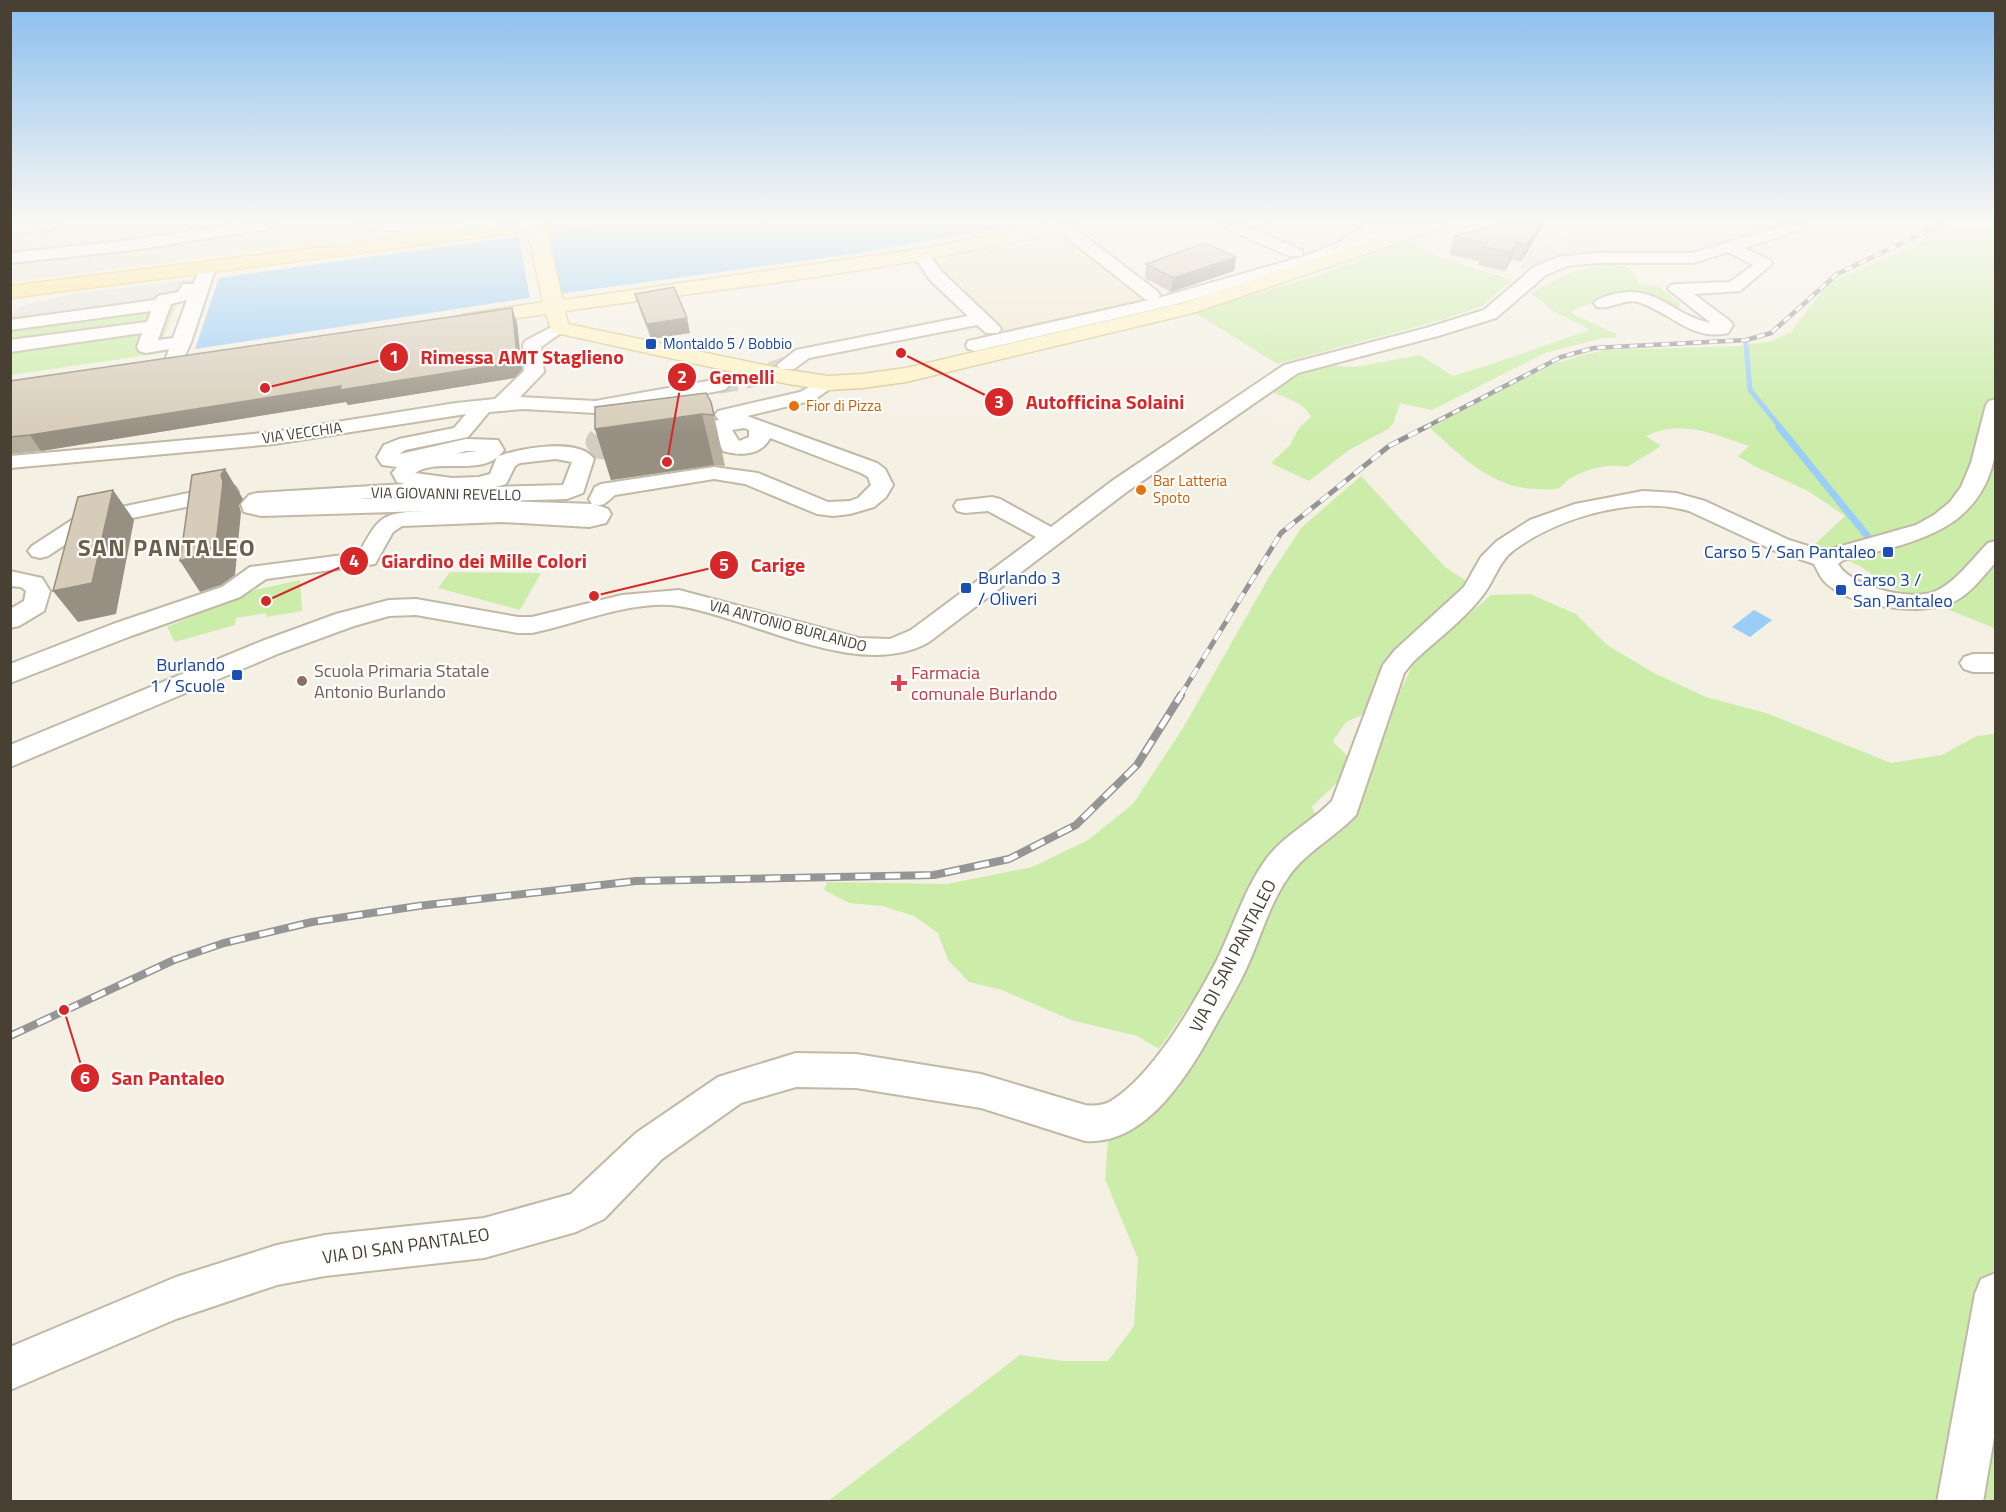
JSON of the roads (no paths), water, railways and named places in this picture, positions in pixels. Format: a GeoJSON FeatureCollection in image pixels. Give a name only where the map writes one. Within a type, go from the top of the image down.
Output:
{"type":"FeatureCollection","features":[{"type":"Feature","properties":{"kind":"main road"},"geometry":{"type":"LineString","coordinates":[[10,307],[62,295]]}},
{"type":"Feature","properties":{"kind":"main road"},"geometry":{"type":"LineString","coordinates":[[551,295],[554,311]]}},
{"type":"Feature","properties":{"kind":"main road"},"geometry":{"type":"LineString","coordinates":[[445,323],[554,311],[662,295]]}},
{"type":"Feature","properties":{"kind":"main road"},"geometry":{"type":"LineString","coordinates":[[554,311],[788,377],[828,383],[906,375],[1186,309],[1231,295]]}},
{"type":"Feature","properties":{"kind":"main road"},"geometry":{"type":"LineString","coordinates":[[139,368],[197,359]]}},
{"type":"Feature","properties":{"kind":"street"},"geometry":{"type":"LineString","coordinates":[[182,342],[146,347],[164,300],[185,295]]}},
{"type":"Feature","properties":{"kind":"street"},"geometry":{"type":"LineString","coordinates":[[174,363],[182,342],[191,295]]}},
{"type":"Feature","properties":{"kind":"street"},"geometry":{"type":"LineString","coordinates":[[955,295],[1001,339]]}},
{"type":"Feature","properties":{"kind":"street"},"geometry":{"type":"LineString","coordinates":[[975,345],[1189,295]]}},
{"type":"Feature","properties":{"kind":"street","name":"VIA ANTONIO BURLANDO"},"geometry":{"type":"LineString","coordinates":[[15,753],[271,647],[345,620],[389,608],[416,606],[518,625],[532,625],[631,600],[656,597],[679,598],[837,642],[863,648],[894,649],[920,636],[1043,532],[1120,486],[1291,369],[1442,330],[1490,314],[1513,295]]}},
{"type":"Feature","properties":{"kind":"street"},"geometry":{"type":"LineString","coordinates":[[1603,303],[1620,298],[1639,297],[1696,324],[1710,329],[1722,329],[1724,325],[1684,295]]}},
{"type":"Feature","properties":{"kind":"street"},"geometry":{"type":"LineString","coordinates":[[10,325],[162,305]]}},
{"type":"Feature","properties":{"kind":"street"},"geometry":{"type":"LineString","coordinates":[[491,406],[534,372],[532,345],[554,311]]}},
{"type":"Feature","properties":{"kind":"street"},"geometry":{"type":"LineString","coordinates":[[787,365],[803,354],[981,320]]}},
{"type":"Feature","properties":{"kind":"street"},"geometry":{"type":"LineString","coordinates":[[10,346],[154,326]]}},
{"type":"Feature","properties":{"kind":"street"},"geometry":{"type":"LineString","coordinates":[[600,499],[603,492],[609,489],[714,473],[750,478],[825,509],[836,510],[862,505],[879,492],[882,485],[880,479],[869,468],[740,422],[666,433],[807,396],[828,383]]}},
{"type":"Feature","properties":{"kind":"street","name":"VIA VECCHIA"},"geometry":{"type":"LineString","coordinates":[[10,462],[274,438],[456,409],[551,403],[595,407],[719,385]]}},
{"type":"Feature","properties":{"kind":"street"},"geometry":{"type":"LineString","coordinates":[[1995,405],[1985,440],[1982,464],[1971,493],[1961,504],[1944,519],[1916,535],[1841,554],[1827,560],[1826,564],[1830,573],[1846,586],[1884,598],[1922,602],[1948,595],[1995,548]]}},
{"type":"Feature","properties":{"kind":"street","name":"VIA GIOVANNI REVELLO"},"geometry":{"type":"LineString","coordinates":[[10,674],[122,630],[228,594],[262,571],[367,559],[384,528],[389,522],[397,519],[502,515],[596,519],[600,514],[594,511],[537,508],[416,504],[254,508],[252,504],[261,499],[275,500],[391,490],[463,495],[567,492],[575,488],[583,459],[568,455],[527,455],[505,462],[501,475],[497,479],[469,484],[411,480],[403,473],[413,464],[480,458],[493,450],[491,444],[466,445],[406,460],[394,460],[388,457],[391,449],[399,445],[461,433],[491,406]]}},
{"type":"Feature","properties":{"kind":"street"},"geometry":{"type":"LineString","coordinates":[[583,459],[606,452]]}},
{"type":"Feature","properties":{"kind":"street"},"geometry":{"type":"LineString","coordinates":[[40,552],[91,520],[244,489],[258,492],[261,499]]}},
{"type":"Feature","properties":{"kind":"street","name":"VIA DI SAN PANTALEO"},"geometry":{"type":"LineString","coordinates":[[10,1369],[145,1311],[277,1265],[329,1256],[473,1240],[576,1212],[590,1205],[649,1146],[731,1089],[796,1070],[856,1071],[981,1091],[1085,1123],[1109,1122],[1136,1105],[1168,1072],[1211,1005],[1231,966],[1258,900],[1278,867],[1291,852],[1330,823],[1345,807],[1392,671],[1404,656],[1474,591],[1489,562],[1506,546],[1538,525],[1583,509],[1633,499],[1659,497],[1697,506],[1781,545],[1827,560]]}},
{"type":"Feature","properties":{"kind":"street"},"geometry":{"type":"LineString","coordinates":[[965,506],[992,504],[1043,532]]}},
{"type":"Feature","properties":{"kind":"street"},"geometry":{"type":"LineString","coordinates":[[10,578],[30,581],[38,591],[35,605],[10,620]]}},
{"type":"Feature","properties":{"kind":"street"},"geometry":{"type":"LineString","coordinates":[[1960,1502],[1995,1294]]}},
{"type":"Feature","properties":{"kind":"water"},"geometry":{"type":"Polygon","coordinates":[[[213,295],[553,295],[528,298],[195,349],[213,295]]]}},
{"type":"Feature","properties":{"kind":"water"},"geometry":{"type":"Polygon","coordinates":[[[1754,610],[1772,620],[1750,637],[1732,627],[1754,610]]]}},
{"type":"Feature","properties":{"kind":"waterway"},"geometry":{"type":"LineString","coordinates":[[1746,343],[1750,390],[1781,428]]}},
{"type":"Feature","properties":{"kind":"waterway"},"geometry":{"type":"LineString","coordinates":[[1779,427],[1873,543]]}},
{"type":"Feature","properties":{"kind":"tunnel"},"geometry":{"type":"LineString","coordinates":[[719,385],[746,380],[787,365]]}},
{"type":"Feature","properties":{"kind":"tunnel"},"geometry":{"type":"LineString","coordinates":[[600,438],[597,442],[602,448],[617,447],[637,440]]}},
{"type":"Feature","properties":{"kind":"railway"},"geometry":{"type":"LineString","coordinates":[[1424,428],[1561,357],[1594,348],[1746,340],[1771,333],[1814,295]]}},
{"type":"Feature","properties":{"kind":"railway"},"geometry":{"type":"LineString","coordinates":[[1180,696],[1281,533],[1389,446],[1426,427]]}},
{"type":"Feature","properties":{"kind":"railway"},"geometry":{"type":"LineString","coordinates":[[10,1036],[174,960],[224,943],[312,922],[418,906],[636,881],[934,875],[1009,859],[1076,825],[1137,765],[1181,695]]}},
{"type":"Feature","properties":{"kind":"place","name":"Montaldo 5 / Bobbio"},"geometry":{"type":"Point","coordinates":[651,344]}},
{"type":"Feature","properties":{"kind":"place","name":"Autofficina Solaini"},"geometry":{"type":"Point","coordinates":[901,353]}},
{"type":"Feature","properties":{"kind":"place","name":"Rimessa AMT Staglieno"},"geometry":{"type":"Point","coordinates":[265,388]}},
{"type":"Feature","properties":{"kind":"place","name":"Fior di Pizza"},"geometry":{"type":"Point","coordinates":[794,406]}},
{"type":"Feature","properties":{"kind":"place","name":"Gemelli"},"geometry":{"type":"Point","coordinates":[667,462]}},
{"type":"Feature","properties":{"kind":"place","name":"Bar Latteria Spoto"},"geometry":{"type":"Point","coordinates":[1141,490]}},
{"type":"Feature","properties":{"kind":"place","name":"Carso 5 / San Pantaleo"},"geometry":{"type":"Point","coordinates":[1888,552]}},
{"type":"Feature","properties":{"kind":"place","name":"Burlando 3 / Oliveri"},"geometry":{"type":"Point","coordinates":[966,588]}},
{"type":"Feature","properties":{"kind":"place","name":"Carso 3 / San Pantaleo"},"geometry":{"type":"Point","coordinates":[1841,590]}},
{"type":"Feature","properties":{"kind":"place","name":"Carige"},"geometry":{"type":"Point","coordinates":[594,596]}},
{"type":"Feature","properties":{"kind":"place","name":"Giardino dei Mille Colori"},"geometry":{"type":"Point","coordinates":[266,601]}},
{"type":"Feature","properties":{"kind":"place","name":"Burlando 1 / Scuole"},"geometry":{"type":"Point","coordinates":[237,675]}},
{"type":"Feature","properties":{"kind":"place","name":"Scuola Primaria Statale Antonio Burlando"},"geometry":{"type":"Point","coordinates":[302,681]}},
{"type":"Feature","properties":{"kind":"place","name":"Farmacia comunale Burlando"},"geometry":{"type":"Point","coordinates":[899,683]}},
{"type":"Feature","properties":{"kind":"place","name":"San Pantaleo"},"geometry":{"type":"Point","coordinates":[64,1010]}},
{"type":"Feature","properties":{"kind":"district","name":"SAN PANTALEO"},"geometry":{"type":"Point","coordinates":[167,548]}}]}
